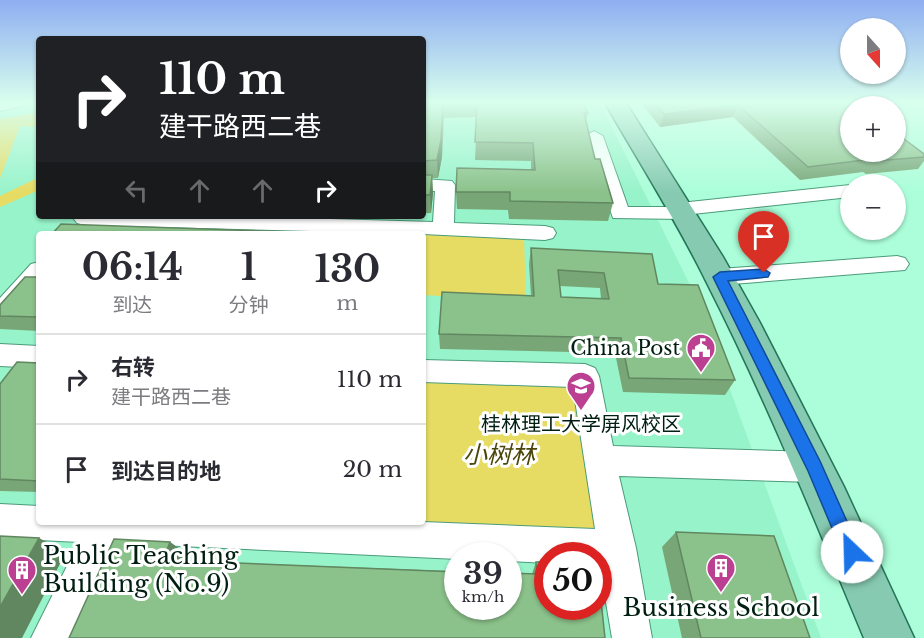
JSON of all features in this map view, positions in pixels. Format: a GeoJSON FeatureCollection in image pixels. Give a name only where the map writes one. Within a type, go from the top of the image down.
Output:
{"type":"FeatureCollection","features":[{"type":"Feature","properties":{"kind":"main road"},"geometry":{"type":"LineString","coordinates":[[633,133],[720,277],[814,467],[889,638]]}},
{"type":"Feature","properties":{"kind":"lane"},"geometry":{"type":"LineString","coordinates":[[594,136],[620,213],[681,211],[840,192]]}},
{"type":"Feature","properties":{"kind":"lane"},"geometry":{"type":"LineString","coordinates":[[426,185],[445,185],[443,230]]}},
{"type":"Feature","properties":{"kind":"lane"},"geometry":{"type":"LineString","coordinates":[[80,223],[381,231]]}},
{"type":"Feature","properties":{"kind":"lane"},"geometry":{"type":"LineString","coordinates":[[426,231],[545,233]]}},
{"type":"Feature","properties":{"kind":"lane"},"geometry":{"type":"LineString","coordinates":[[720,277],[897,264]]}},
{"type":"Feature","properties":{"kind":"lane"},"geometry":{"type":"LineString","coordinates":[[0,315],[36,273]]}},
{"type":"Feature","properties":{"kind":"lane"},"geometry":{"type":"LineString","coordinates":[[0,356],[36,357]]}},
{"type":"Feature","properties":{"kind":"lane"},"geometry":{"type":"LineString","coordinates":[[426,370],[585,376],[618,548],[632,638]]}},
{"type":"Feature","properties":{"kind":"lane"},"geometry":{"type":"LineString","coordinates":[[602,461],[814,467]]}},
{"type":"Feature","properties":{"kind":"lane"},"geometry":{"type":"LineString","coordinates":[[0,521],[36,522]]}},
{"type":"Feature","properties":{"kind":"lane"},"geometry":{"type":"LineString","coordinates":[[51,638],[106,525]]}},
{"type":"Feature","properties":{"kind":"lane"},"geometry":{"type":"LineString","coordinates":[[127,525],[618,548]]}},
{"type":"Feature","properties":{"kind":"shaded area","name":"桂林理工大学屏风校区"},"geometry":{"type":"Polygon","coordinates":[[[0,133],[36,133],[36,219],[426,219],[426,133],[615,133],[697,299],[821,638],[0,638],[0,133]]]}},
{"type":"Feature","properties":{"kind":"green space"},"geometry":{"type":"Polygon","coordinates":[[[0,133],[17,133],[0,178],[0,133]]]}},
{"type":"Feature","properties":{"kind":"green space"},"geometry":{"type":"Polygon","coordinates":[[[36,178],[36,191],[0,207],[0,196],[36,178]]]}},
{"type":"Feature","properties":{"kind":"green space"},"geometry":{"type":"Polygon","coordinates":[[[323,228],[409,231],[322,231],[323,228]]]}},
{"type":"Feature","properties":{"kind":"green space"},"geometry":{"type":"Polygon","coordinates":[[[426,232],[524,235],[526,301],[426,295],[426,232]]]}},
{"type":"Feature","properties":{"kind":"green space","name":"小树林"},"geometry":{"type":"Polygon","coordinates":[[[426,377],[578,383],[598,535],[426,522],[426,377]]]}},
{"type":"Feature","properties":{"kind":"building"},"geometry":{"type":"Polygon","coordinates":[[[426,133],[441,133],[437,160],[426,161],[426,133]]]}},
{"type":"Feature","properties":{"kind":"building"},"geometry":{"type":"Polygon","coordinates":[[[475,133],[589,133],[595,159],[600,159],[613,203],[510,201],[510,192],[456,192],[457,168],[535,170],[533,143],[475,142],[475,133]]]}},
{"type":"Feature","properties":{"kind":"building"},"geometry":{"type":"Polygon","coordinates":[[[769,133],[840,133],[840,162],[848,162],[808,167],[769,133]]]}},
{"type":"Feature","properties":{"kind":"building"},"geometry":{"type":"Polygon","coordinates":[[[906,140],[924,154],[924,157],[906,158],[906,140]]]}},
{"type":"Feature","properties":{"kind":"building"},"geometry":{"type":"Polygon","coordinates":[[[426,175],[432,175],[430,195],[426,195],[426,175]]]}},
{"type":"Feature","properties":{"kind":"building"},"geometry":{"type":"Polygon","coordinates":[[[61,224],[265,231],[55,231],[61,224]]]}},
{"type":"Feature","properties":{"kind":"building"},"geometry":{"type":"Polygon","coordinates":[[[531,248],[652,254],[658,284],[698,285],[735,380],[629,378],[621,338],[439,334],[442,292],[534,296],[531,248]],[[558,270],[561,297],[609,299],[604,273],[558,270]]]}},
{"type":"Feature","properties":{"kind":"building"},"geometry":{"type":"Polygon","coordinates":[[[25,277],[36,277],[36,317],[0,316],[0,305],[25,277]]]}},
{"type":"Feature","properties":{"kind":"building"},"geometry":{"type":"Polygon","coordinates":[[[17,362],[36,363],[36,481],[0,479],[0,384],[17,362]]]}},
{"type":"Feature","properties":{"kind":"building","name":"Business School"},"geometry":{"type":"Polygon","coordinates":[[[676,532],[774,536],[810,638],[701,638],[676,532]]]}},
{"type":"Feature","properties":{"kind":"building"},"geometry":{"type":"Polygon","coordinates":[[[0,536],[39,538],[0,607],[0,536]]]}},
{"type":"Feature","properties":{"kind":"building"},"geometry":{"type":"Polygon","coordinates":[[[114,539],[170,542],[163,560],[444,571],[444,620],[522,620],[522,573],[534,574],[534,620],[603,620],[605,638],[69,638],[114,539]]]}},
{"type":"Feature","properties":{"kind":"place","name":"China Post"},"geometry":{"type":"Point","coordinates":[701,374]}},
{"type":"Feature","properties":{"kind":"place","name":"桂林理工大学屏风校区"},"geometry":{"type":"Point","coordinates":[581,412]}},
{"type":"Feature","properties":{"kind":"place","name":"Business School"},"geometry":{"type":"Point","coordinates":[721,594]}},
{"type":"Feature","properties":{"kind":"place","name":"Public Teaching Building (No.9)"},"geometry":{"type":"Point","coordinates":[22,596]}},
{"type":"Feature","properties":{"kind":"route"},"geometry":{"type":"LineString","coordinates":[[764,273],[720,277],[814,467],[852,552]]}}]}
